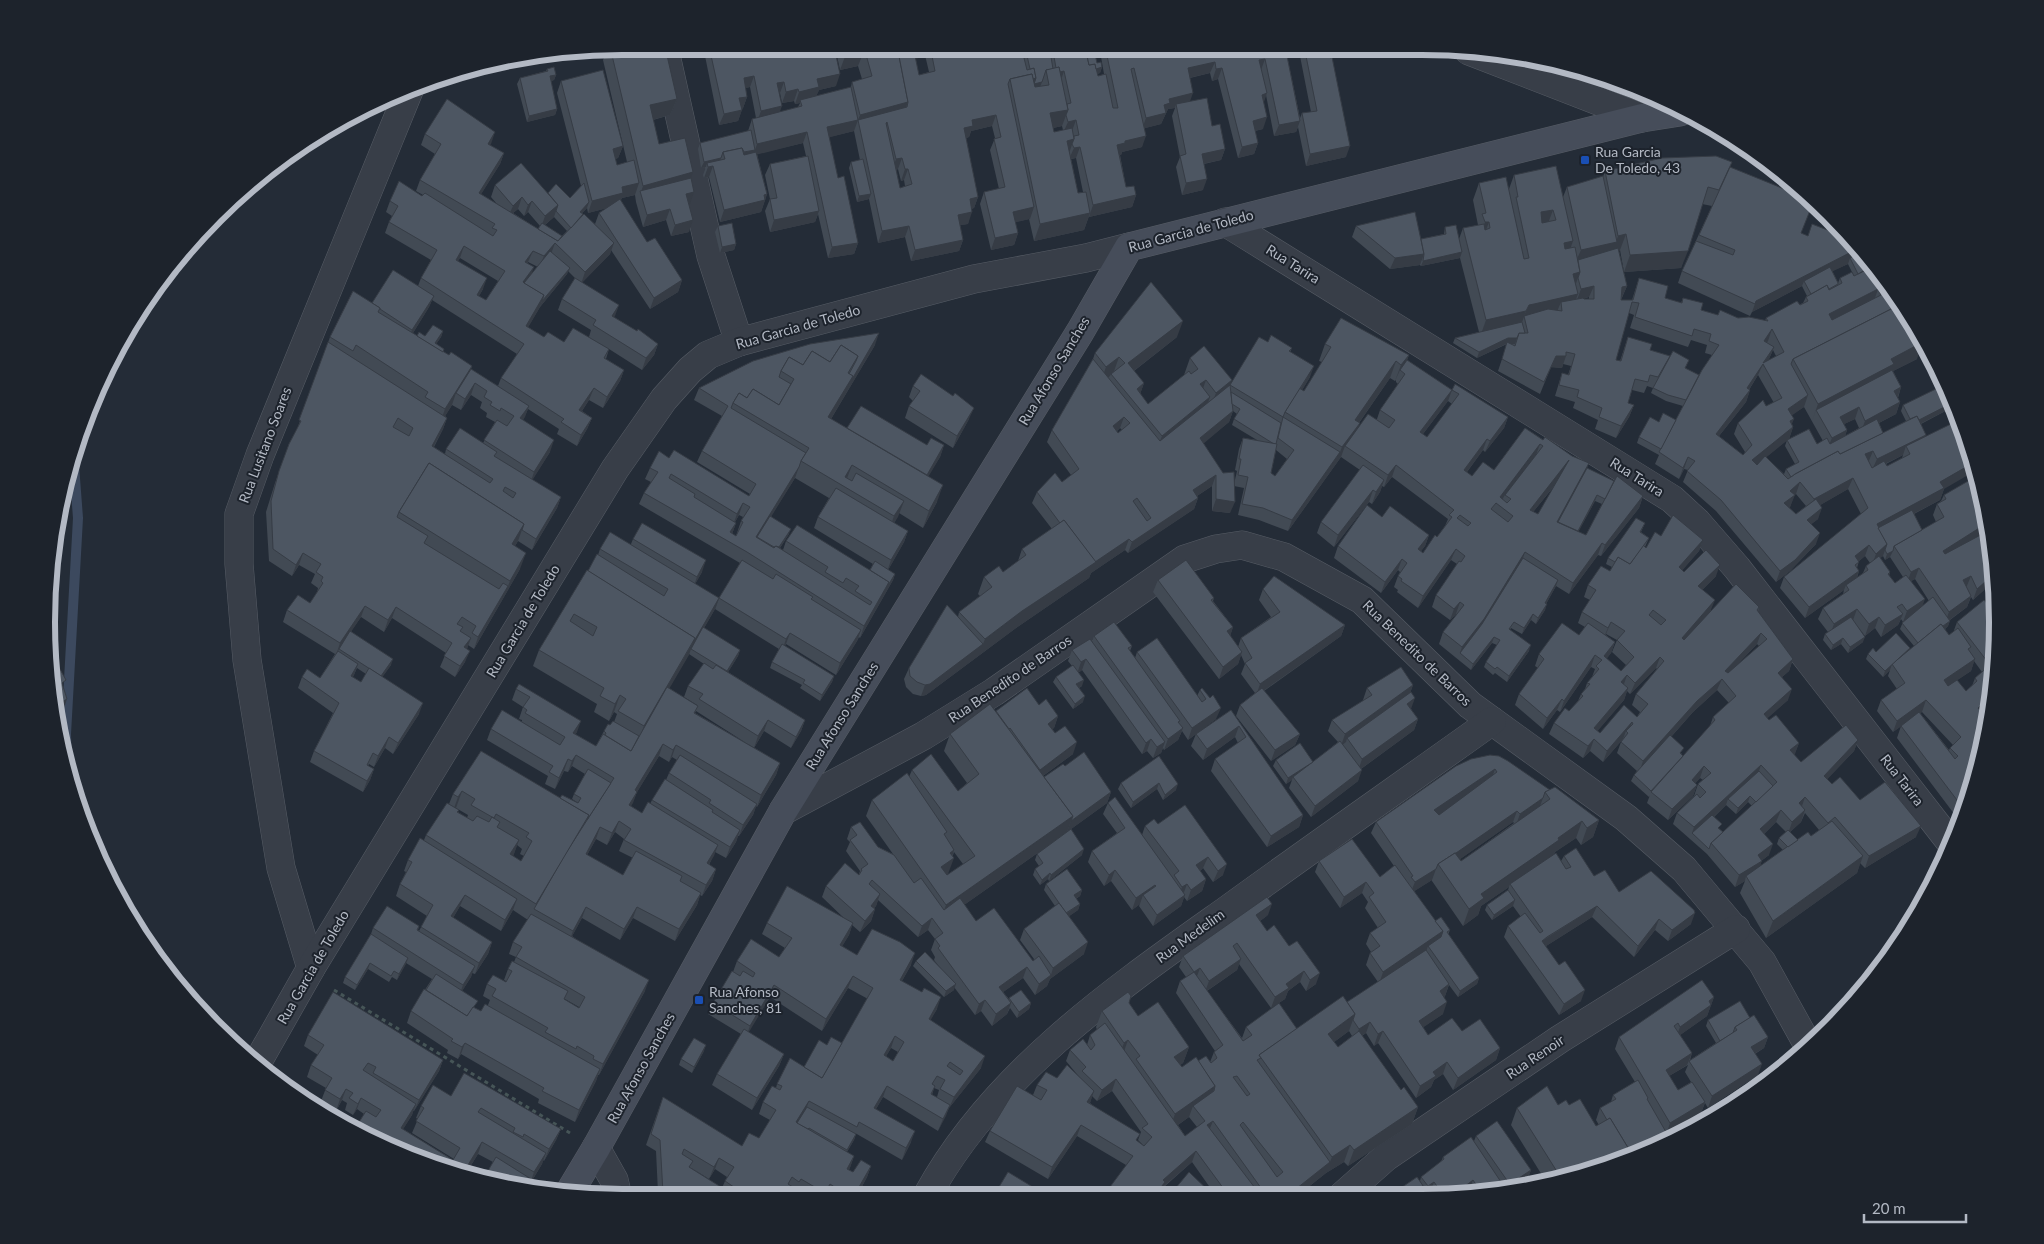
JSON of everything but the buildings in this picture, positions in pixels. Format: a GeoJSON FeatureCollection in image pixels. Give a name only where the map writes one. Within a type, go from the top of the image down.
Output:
{"type":"FeatureCollection","features":[{"type":"Feature","properties":{"kind":"street"},"geometry":{"type":"LineString","coordinates":[[666,55],[710,256],[739,342]]}},
{"type":"Feature","properties":{"kind":"street"},"geometry":{"type":"LineString","coordinates":[[1492,60],[1642,118]]}},
{"type":"Feature","properties":{"kind":"street","name":"Rua Lusitano Soares"},"geometry":{"type":"LineString","coordinates":[[311,968],[281,868],[247,660],[239,556],[239,514],[260,455],[406,98]]}},
{"type":"Feature","properties":{"kind":"street","name":"Rua Garcia de Toledo"},"geometry":{"type":"LineString","coordinates":[[260,1058],[311,968],[615,470],[664,399],[690,370],[708,356],[739,342],[974,279],[1086,258],[1642,118],[1673,113]]}},
{"type":"Feature","properties":{"kind":"street","name":"Rua Tarira"},"geometry":{"type":"LineString","coordinates":[[1225,222],[1638,478],[1678,505],[1698,522],[1737,568],[1947,837]]}},
{"type":"Feature","properties":{"kind":"street","name":"Rua Afonso Sanches"},"geometry":{"type":"LineString","coordinates":[[573,1187],[783,811],[1080,332],[1129,247]]}},
{"type":"Feature","properties":{"kind":"street","name":"Rua Benedito de Barros"},"geometry":{"type":"LineString","coordinates":[[783,811],[923,736],[994,692],[1185,558],[1216,549],[1242,546],[1284,557],[1362,600],[1470,705],[1626,818],[1684,869],[1736,929],[1762,962],[1806,1039]]}},
{"type":"Feature","properties":{"kind":"street","name":"Rua Medelim"},"geometry":{"type":"LineString","coordinates":[[931,1189],[976,1121],[1006,1088],[1057,1040],[1139,973],[1492,721]]}},
{"type":"Feature","properties":{"kind":"street","name":"Rua Renoir"},"geometry":{"type":"LineString","coordinates":[[1350,1189],[1386,1158],[1560,1039],[1736,929]]}},
{"type":"Feature","properties":{"kind":"street"},"geometry":{"type":"LineString","coordinates":[[596,1148],[614,1180],[616,1189]]}},
{"type":"Feature","properties":{"kind":"path"},"geometry":{"type":"LineString","coordinates":[[311,968],[337,993],[596,1148]]}},
{"type":"Feature","properties":{"kind":"waterway"},"geometry":{"type":"LineString","coordinates":[[66,733],[78,518],[75,473]]}},
{"type":"Feature","properties":{"kind":"place","name":"Rua Garcia De Toledo, 43"},"geometry":{"type":"Point","coordinates":[1585,160]}},
{"type":"Feature","properties":{"kind":"place","name":"Rua Afonso Sanches, 81"},"geometry":{"type":"Point","coordinates":[699,1000]}}]}
